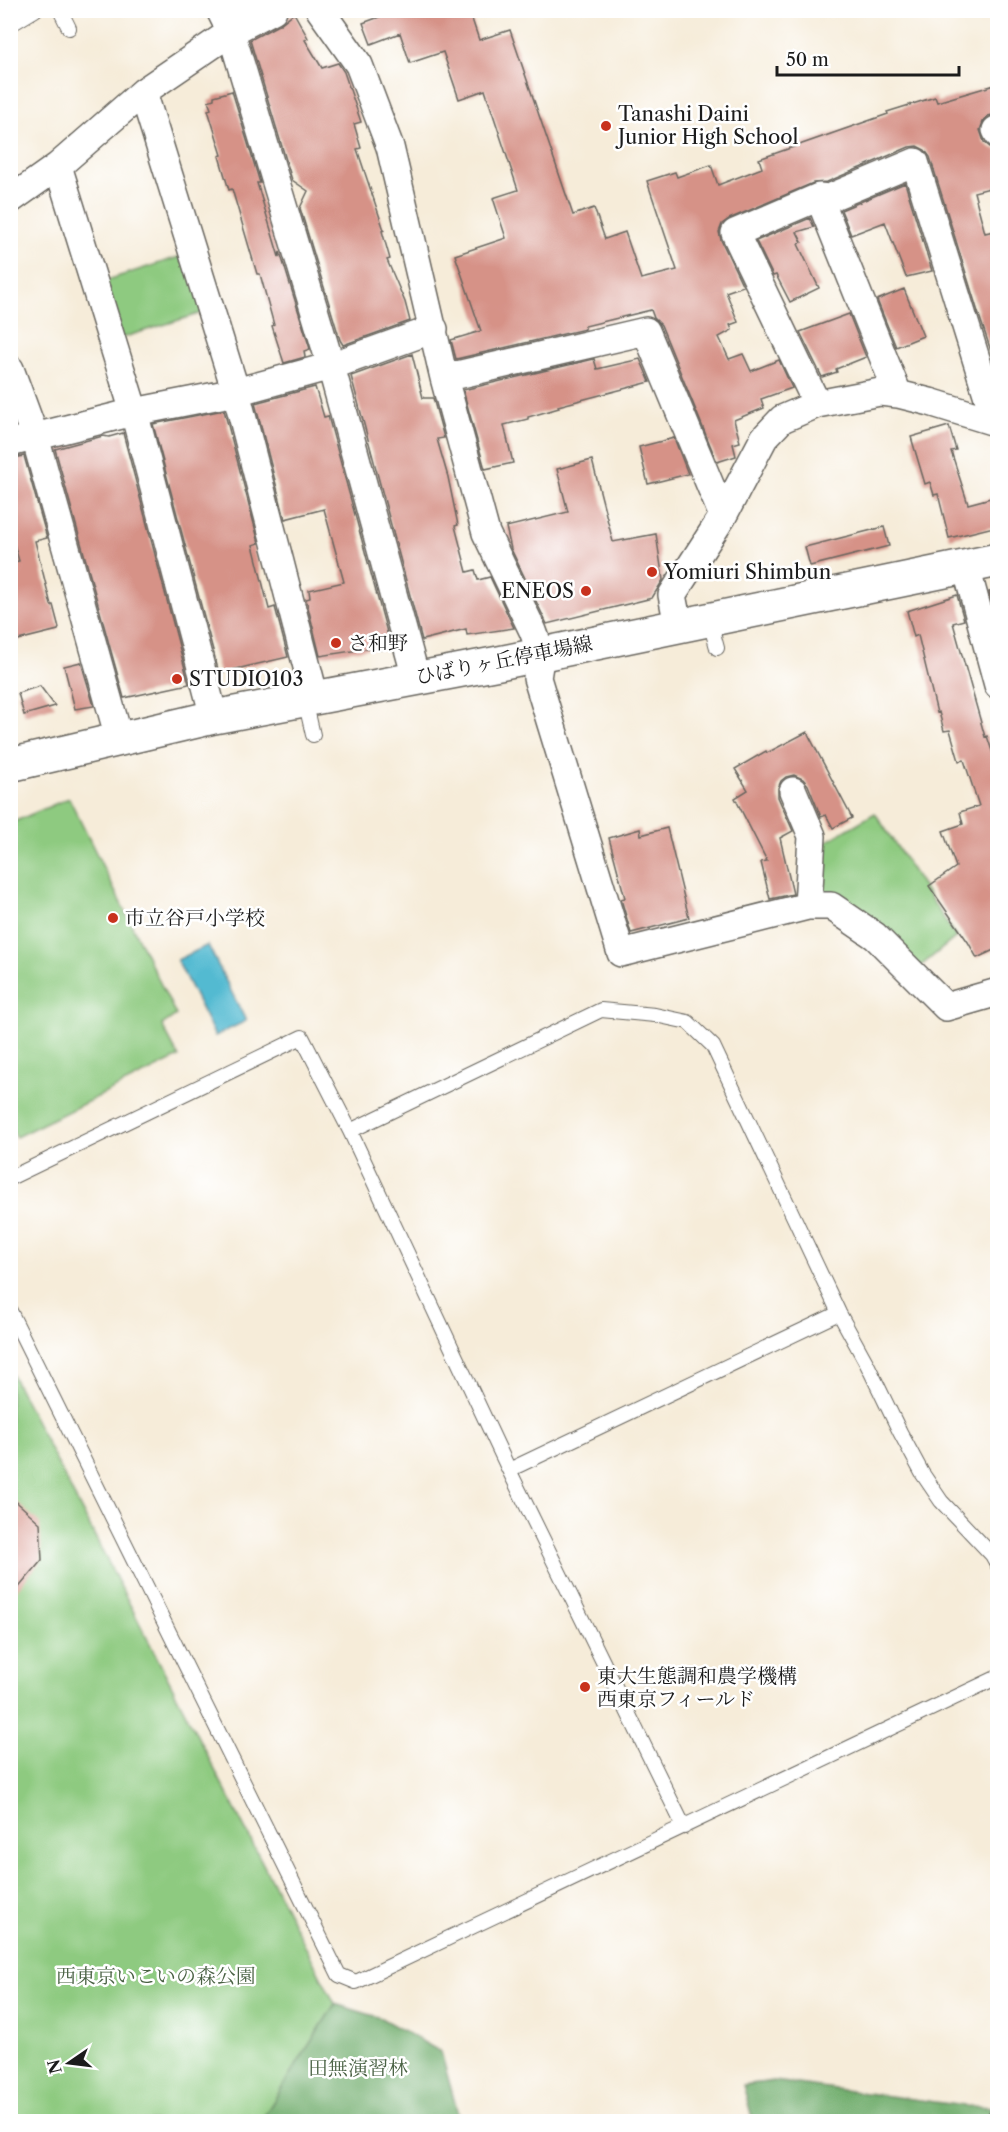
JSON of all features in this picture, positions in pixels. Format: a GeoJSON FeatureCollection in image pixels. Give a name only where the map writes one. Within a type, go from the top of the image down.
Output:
{"type":"FeatureCollection","features":[{"type":"Feature","properties":{"kind":"main road","name":"ひばりヶ丘停車場線"},"geometry":{"type":"LineString","coordinates":[[10,765],[214,717],[541,654],[678,625],[713,633],[998,560]]}},
{"type":"Feature","properties":{"kind":"street"},"geometry":{"type":"LineString","coordinates":[[10,200],[57,166],[225,21],[273,10]]}},
{"type":"Feature","properties":{"kind":"street"},"geometry":{"type":"LineString","coordinates":[[320,10],[359,65],[390,147],[444,378],[486,533],[533,631],[541,654],[537,678],[621,953],[739,919],[808,906],[831,906],[875,936],[946,1007],[998,992]]}},
{"type":"Feature","properties":{"kind":"street"},"geometry":{"type":"LineString","coordinates":[[225,21],[331,366],[416,678]]}},
{"type":"Feature","properties":{"kind":"street"},"geometry":{"type":"LineString","coordinates":[[142,92],[236,392],[310,699]]}},
{"type":"Feature","properties":{"kind":"street"},"geometry":{"type":"LineString","coordinates":[[817,404],[735,233],[819,196],[830,198],[915,162],[997,423]]}},
{"type":"Feature","properties":{"kind":"street"},"geometry":{"type":"LineString","coordinates":[[57,166],[134,411],[214,717]]}},
{"type":"Feature","properties":{"kind":"street"},"geometry":{"type":"LineString","coordinates":[[819,196],[898,393]]}},
{"type":"Feature","properties":{"kind":"street"},"geometry":{"type":"LineString","coordinates":[[23,440],[134,411],[236,392],[331,366],[434,329]]}},
{"type":"Feature","properties":{"kind":"street"},"geometry":{"type":"LineString","coordinates":[[444,378],[646,331],[723,516]]}},
{"type":"Feature","properties":{"kind":"street"},"geometry":{"type":"LineString","coordinates":[[10,369],[23,440],[118,738]]}},
{"type":"Feature","properties":{"kind":"street"},"geometry":{"type":"LineString","coordinates":[[678,625],[672,595],[723,516],[764,438],[782,419],[817,404],[880,392],[898,393],[997,423]]}},
{"type":"Feature","properties":{"kind":"street"},"geometry":{"type":"LineString","coordinates":[[966,567],[998,685]]}},
{"type":"Feature","properties":{"kind":"street"},"geometry":{"type":"LineString","coordinates":[[793,791],[812,836],[808,906]]}},
{"type":"Feature","properties":{"kind":"lane"},"geometry":{"type":"LineString","coordinates":[[10,25],[35,10]]}},
{"type":"Feature","properties":{"kind":"lane"},"geometry":{"type":"LineString","coordinates":[[60,10],[69,28]]}},
{"type":"Feature","properties":{"kind":"lane"},"geometry":{"type":"LineString","coordinates":[[310,699],[313,735]]}},
{"type":"Feature","properties":{"kind":"lane"},"geometry":{"type":"LineString","coordinates":[[350,1131],[601,1010],[655,1015],[688,1022],[713,1046],[839,1313],[922,1473],[941,1501],[992,1555],[998,1566]]}},
{"type":"Feature","properties":{"kind":"lane"},"geometry":{"type":"LineString","coordinates":[[10,1178],[302,1037],[350,1131],[509,1470],[684,1827]]}},
{"type":"Feature","properties":{"kind":"lane"},"geometry":{"type":"LineString","coordinates":[[10,1311],[339,1974],[356,1982],[998,1677]]}},
{"type":"Feature","properties":{"kind":"lane"},"geometry":{"type":"LineString","coordinates":[[509,1470],[839,1313]]}},
{"type":"Feature","properties":{"kind":"lane"},"geometry":{"type":"LineString","coordinates":[[988,2121],[998,2116]]}},
{"type":"Feature","properties":{"kind":"green space"},"geometry":{"type":"Polygon","coordinates":[[[188,254],[205,312],[115,340],[98,283],[188,254]]]}},
{"type":"Feature","properties":{"kind":"green space"},"geometry":{"type":"Polygon","coordinates":[[[69,798],[176,1015],[162,1025],[179,1057],[16,1137],[10,1125],[11,823],[69,798]]]}},
{"type":"Feature","properties":{"kind":"green space"},"geometry":{"type":"Polygon","coordinates":[[[875,813],[956,937],[917,969],[818,904],[824,843],[875,813]]]}},
{"type":"Feature","properties":{"kind":"green space","name":"西東京いこいの森公園"},"geometry":{"type":"Polygon","coordinates":[[[10,1371],[335,2004],[261,2121],[11,2121],[10,1371]]]}},
{"type":"Feature","properties":{"kind":"green space","name":"田無演習林"},"geometry":{"type":"Polygon","coordinates":[[[335,2004],[381,2018],[441,2052],[460,2121],[261,2121],[335,2004]]]}},
{"type":"Feature","properties":{"kind":"green space"},"geometry":{"type":"Polygon","coordinates":[[[774,2081],[966,2106],[997,2107],[997,2121],[753,2121],[743,2085],[774,2081]]]}},
{"type":"Feature","properties":{"kind":"water"},"geometry":{"type":"Polygon","coordinates":[[[208,945],[246,1021],[215,1036],[177,960],[208,945]]]}},
{"type":"Feature","properties":{"kind":"building"},"geometry":{"type":"Polygon","coordinates":[[[398,10],[469,10],[479,40],[510,30],[573,215],[594,208],[605,239],[625,232],[641,279],[677,270],[647,181],[675,172],[677,177],[711,165],[718,185],[762,168],[759,159],[888,114],[887,112],[935,97],[937,102],[998,84],[998,114],[988,116],[980,130],[984,142],[998,150],[998,186],[974,192],[985,233],[998,230],[998,357],[993,357],[930,157],[925,150],[917,146],[909,147],[827,182],[813,183],[722,224],[719,232],[721,240],[743,286],[726,292],[738,322],[730,325],[732,330],[719,337],[729,359],[743,354],[751,371],[779,360],[792,388],[761,399],[764,408],[734,420],[740,442],[733,444],[736,456],[717,462],[661,325],[654,318],[651,310],[585,326],[585,329],[456,359],[451,340],[481,331],[455,255],[506,238],[493,198],[518,190],[485,90],[459,99],[443,52],[410,63],[400,33],[371,44],[363,23],[398,10]]]}},
{"type":"Feature","properties":{"kind":"building"},"geometry":{"type":"Polygon","coordinates":[[[294,13],[308,38],[305,40],[322,68],[338,63],[344,72],[361,122],[354,124],[361,148],[357,149],[384,230],[382,231],[390,259],[387,260],[405,302],[410,321],[343,345],[300,208],[308,191],[292,180],[250,40],[280,24],[294,13]]]}},
{"type":"Feature","properties":{"kind":"building"},"geometry":{"type":"Polygon","coordinates":[[[232,91],[260,183],[257,183],[279,257],[280,252],[310,349],[304,351],[305,357],[284,363],[272,326],[274,325],[260,274],[257,274],[232,189],[229,190],[219,156],[222,155],[208,110],[211,109],[208,101],[214,99],[214,96],[232,91]]]}},
{"type":"Feature","properties":{"kind":"building"},"geometry":{"type":"Polygon","coordinates":[[[905,183],[932,271],[906,277],[885,222],[851,235],[841,210],[905,183]]]}},
{"type":"Feature","properties":{"kind":"building"},"geometry":{"type":"Polygon","coordinates":[[[810,218],[814,227],[797,232],[802,242],[798,244],[819,288],[790,302],[776,275],[773,276],[756,241],[810,218]]]}},
{"type":"Feature","properties":{"kind":"building"},"geometry":{"type":"Polygon","coordinates":[[[904,289],[923,336],[896,347],[877,300],[904,289]]]}},
{"type":"Feature","properties":{"kind":"building"},"geometry":{"type":"Polygon","coordinates":[[[849,314],[866,357],[822,377],[800,332],[849,314]]]}},
{"type":"Feature","properties":{"kind":"building"},"geometry":{"type":"Polygon","coordinates":[[[412,354],[423,398],[433,398],[444,438],[437,439],[448,477],[458,525],[455,526],[467,572],[475,570],[478,580],[490,577],[514,628],[467,635],[466,629],[422,640],[351,376],[412,354]]]}},
{"type":"Feature","properties":{"kind":"building"},"geometry":{"type":"Polygon","coordinates":[[[594,359],[597,369],[640,359],[650,382],[558,406],[559,408],[528,417],[528,419],[504,425],[513,463],[485,469],[463,390],[594,359]]]}},
{"type":"Feature","properties":{"kind":"building"},"geometry":{"type":"Polygon","coordinates":[[[315,387],[324,417],[328,416],[391,647],[320,656],[306,599],[310,598],[309,590],[344,582],[324,509],[285,519],[255,403],[315,387]]]}},
{"type":"Feature","properties":{"kind":"building"},"geometry":{"type":"Polygon","coordinates":[[[224,410],[259,543],[253,545],[269,609],[275,607],[288,657],[219,673],[153,424],[224,410]]]}},
{"type":"Feature","properties":{"kind":"building"},"geometry":{"type":"Polygon","coordinates":[[[949,426],[956,450],[951,451],[968,504],[998,496],[998,526],[949,538],[938,494],[934,495],[930,482],[925,484],[911,437],[949,426]]]}},
{"type":"Feature","properties":{"kind":"building"},"geometry":{"type":"Polygon","coordinates":[[[123,433],[189,684],[124,698],[55,449],[123,433]]]}},
{"type":"Feature","properties":{"kind":"building"},"geometry":{"type":"Polygon","coordinates":[[[674,438],[688,474],[648,484],[639,447],[674,438]]]}},
{"type":"Feature","properties":{"kind":"building"},"geometry":{"type":"Polygon","coordinates":[[[24,456],[47,538],[35,541],[59,628],[10,642],[10,563],[19,561],[10,530],[10,459],[24,456]]]}},
{"type":"Feature","properties":{"kind":"building"},"geometry":{"type":"Polygon","coordinates":[[[592,460],[613,542],[656,534],[663,580],[652,598],[547,624],[511,549],[506,527],[568,512],[557,469],[592,460]]]}},
{"type":"Feature","properties":{"kind":"building"},"geometry":{"type":"Polygon","coordinates":[[[884,527],[889,546],[810,566],[805,547],[884,527]]]}},
{"type":"Feature","properties":{"kind":"building"},"geometry":{"type":"Polygon","coordinates":[[[998,590],[998,611],[995,612],[989,592],[998,590]]]}},
{"type":"Feature","properties":{"kind":"building"},"geometry":{"type":"Polygon","coordinates":[[[957,595],[964,620],[953,623],[985,737],[987,736],[998,769],[998,948],[977,958],[929,886],[956,867],[943,831],[963,824],[960,812],[979,806],[964,760],[959,761],[950,730],[944,731],[939,712],[937,713],[918,635],[914,637],[907,611],[957,595]]]}},
{"type":"Feature","properties":{"kind":"building"},"geometry":{"type":"Polygon","coordinates":[[[81,662],[94,706],[75,709],[64,666],[81,662]]]}},
{"type":"Feature","properties":{"kind":"building"},"geometry":{"type":"Polygon","coordinates":[[[40,686],[55,706],[24,715],[18,693],[40,686]]]}},
{"type":"Feature","properties":{"kind":"building"},"geometry":{"type":"Polygon","coordinates":[[[807,732],[852,818],[833,828],[826,815],[821,817],[808,785],[803,779],[794,775],[781,781],[778,797],[793,831],[780,838],[793,894],[770,899],[761,862],[767,861],[735,798],[748,790],[735,769],[766,751],[767,753],[807,732]]]}},
{"type":"Feature","properties":{"kind":"building"},"geometry":{"type":"Polygon","coordinates":[[[667,828],[689,918],[631,933],[621,899],[625,898],[609,838],[640,829],[641,835],[667,828]]]}},
{"type":"Feature","properties":{"kind":"building"},"geometry":{"type":"Polygon","coordinates":[[[10,1496],[40,1523],[42,1560],[10,1598],[10,1496]]]}},
{"type":"Feature","properties":{"kind":"place","name":"Tanashi Daini Junior High School"},"geometry":{"type":"Point","coordinates":[606,126]}},
{"type":"Feature","properties":{"kind":"place","name":"Yomiuri Shimbun"},"geometry":{"type":"Point","coordinates":[652,572]}},
{"type":"Feature","properties":{"kind":"place","name":"ENEOS"},"geometry":{"type":"Point","coordinates":[586,591]}},
{"type":"Feature","properties":{"kind":"place","name":"さ和野"},"geometry":{"type":"Point","coordinates":[336,643]}},
{"type":"Feature","properties":{"kind":"place","name":"STUDIO103"},"geometry":{"type":"Point","coordinates":[177,679]}},
{"type":"Feature","properties":{"kind":"place","name":"市立谷戸小学校"},"geometry":{"type":"Point","coordinates":[113,918]}},
{"type":"Feature","properties":{"kind":"place","name":"東大生態調和農学機構 西東京フィールド"},"geometry":{"type":"Point","coordinates":[585,1687]}}]}
